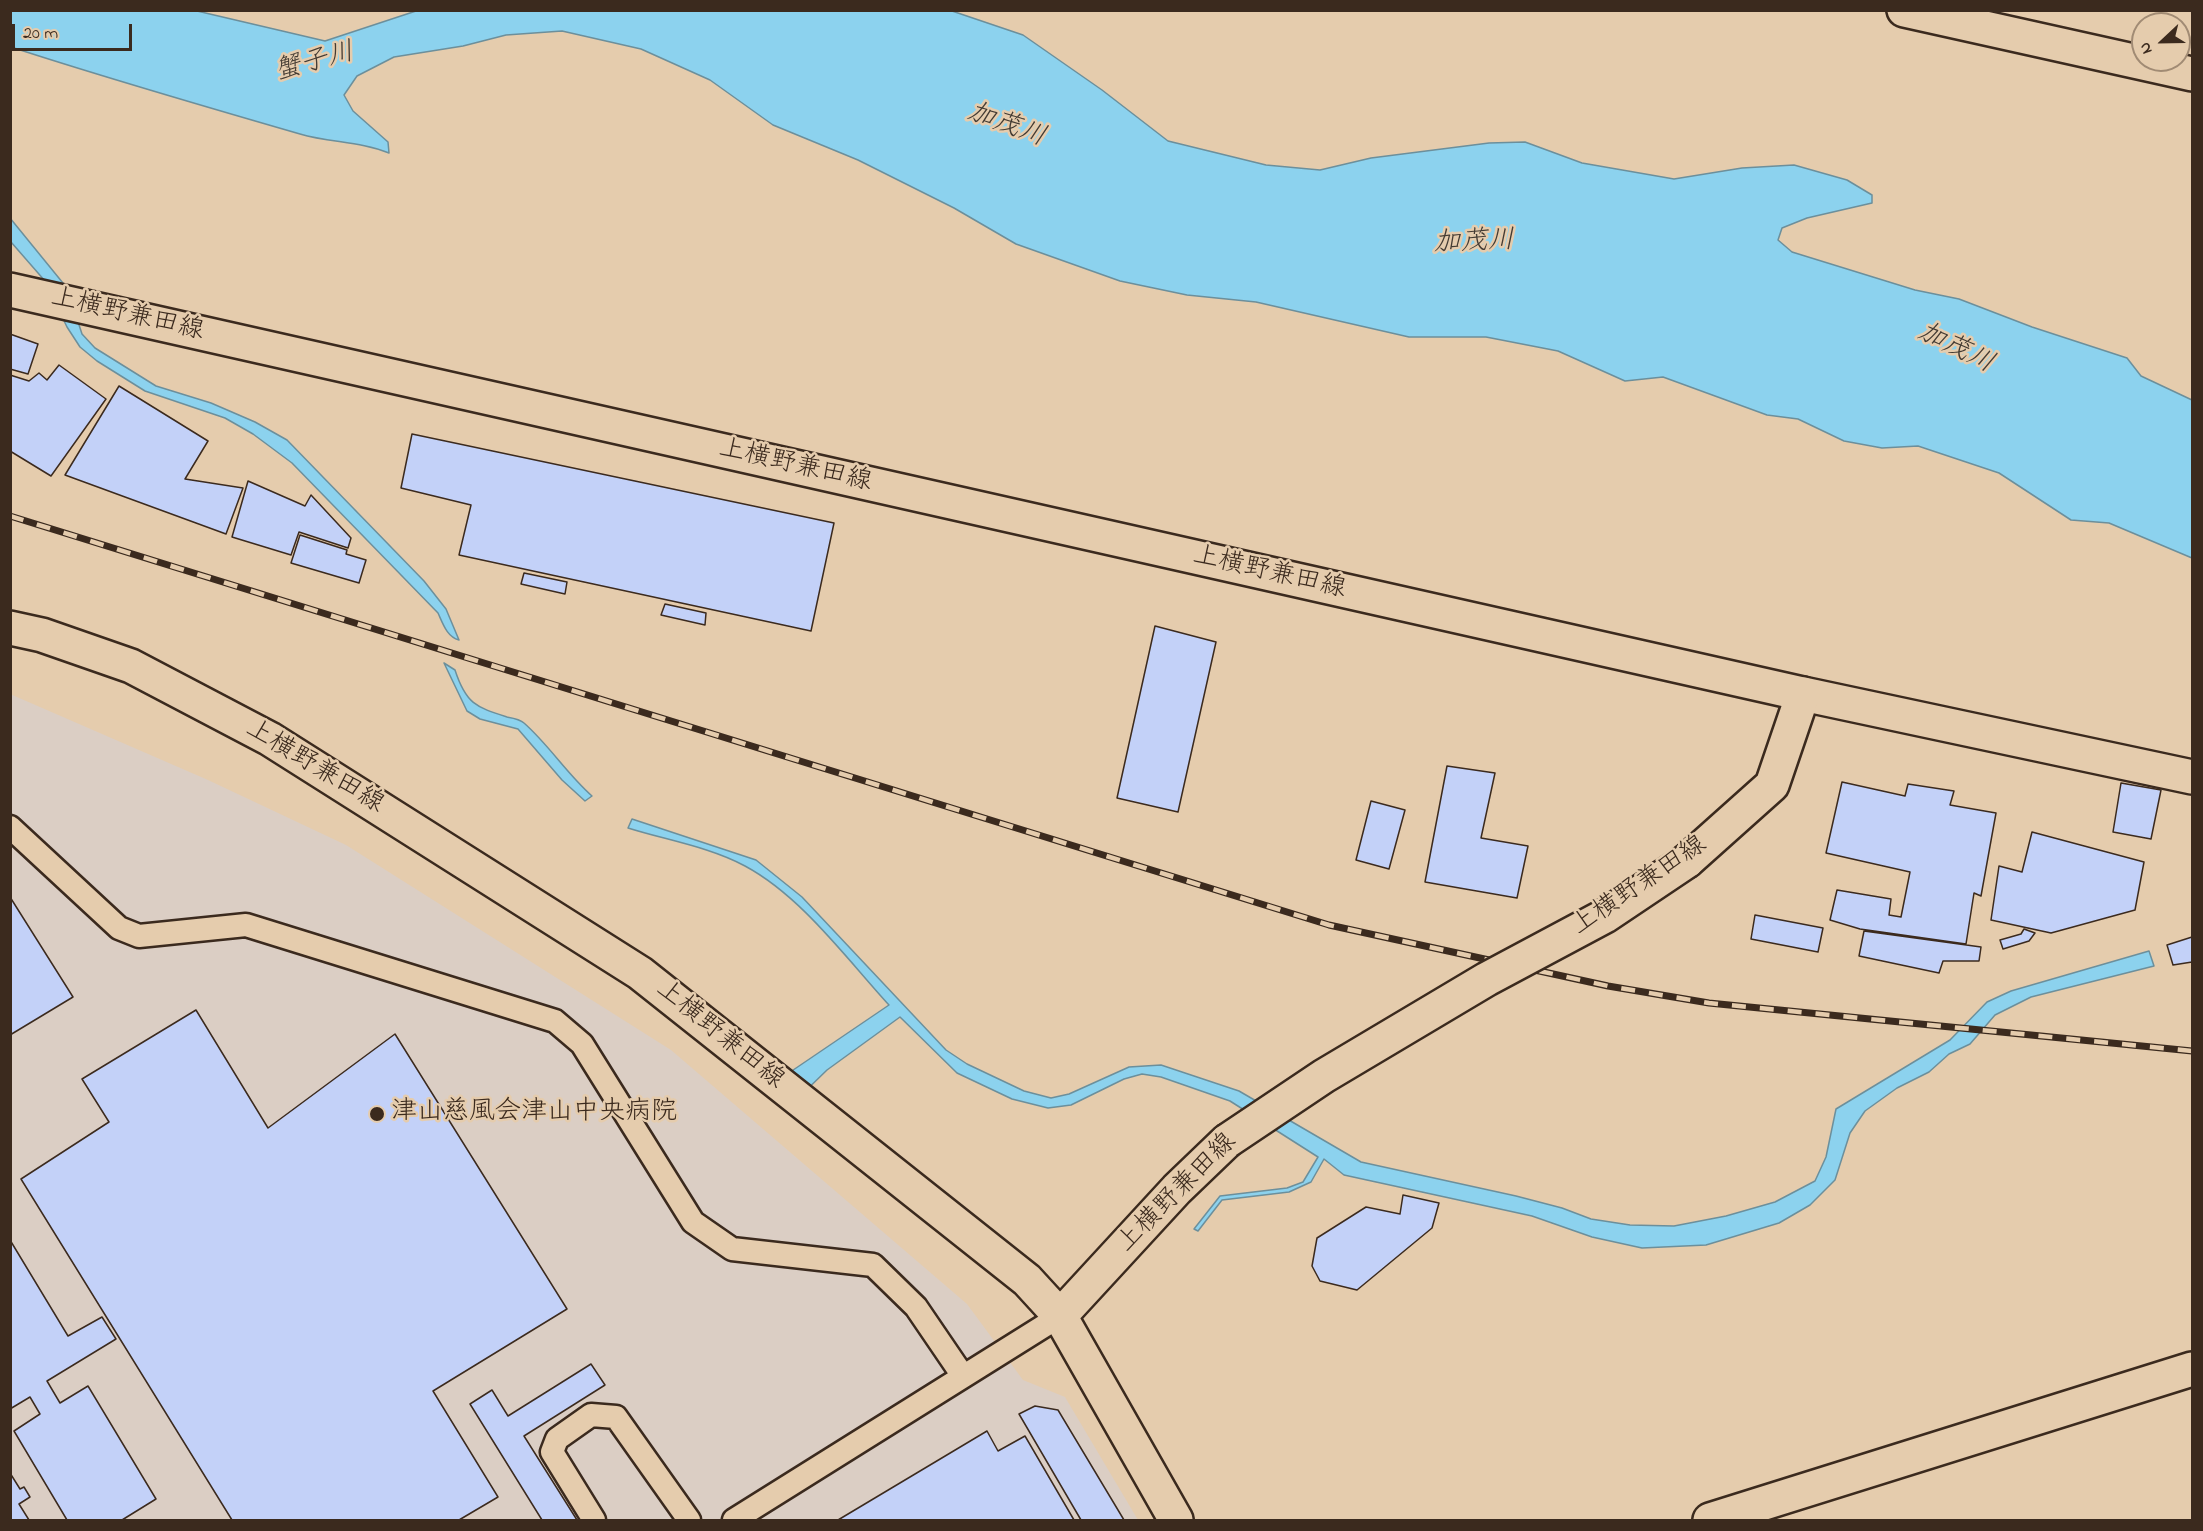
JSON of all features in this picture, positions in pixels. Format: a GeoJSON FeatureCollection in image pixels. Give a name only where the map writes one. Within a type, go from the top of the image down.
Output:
{"type":"FeatureCollection","features":[{"type":"Feature","properties":{"kind":"main road"},"geometry":{"type":"LineString","coordinates":[[1904,10],[2193,74]]}},
{"type":"Feature","properties":{"kind":"main road","name":"上横野兼田線"},"geometry":{"type":"LineString","coordinates":[[10,290],[1803,694],[1772,785],[1687,861],[1605,916],[1487,979],[1324,1076],[1227,1141],[1177,1189],[1060,1316],[1028,1280],[640,972],[270,739],[131,666],[42,635],[10,628]]}},
{"type":"Feature","properties":{"kind":"main road"},"geometry":{"type":"LineString","coordinates":[[1803,694],[2193,777]]}},
{"type":"Feature","properties":{"kind":"main road"},"geometry":{"type":"LineString","coordinates":[[1060,1316],[1176,1521]]}},
{"type":"Feature","properties":{"kind":"main road"},"geometry":{"type":"LineString","coordinates":[[1710,1521],[2193,1368]]}},
{"type":"Feature","properties":{"kind":"lane"},"geometry":{"type":"LineString","coordinates":[[10,827],[119,928],[139,936],[246,925],[555,1021],[582,1044],[693,1222],[732,1249],[873,1265],[916,1307],[963,1376]]}},
{"type":"Feature","properties":{"kind":"lane"},"geometry":{"type":"LineString","coordinates":[[734,1521],[1060,1316]]}},
{"type":"Feature","properties":{"kind":"lane"},"geometry":{"type":"LineString","coordinates":[[594,1521],[552,1452],[557,1439],[591,1415],[616,1417],[689,1521]]}},
{"type":"Feature","properties":{"kind":"shaded area","name":"津山慈風会津山中央病院"},"geometry":{"type":"Polygon","coordinates":[[[10,694],[208,780],[346,845],[671,1050],[967,1304],[1023,1380],[1065,1397],[1138,1520],[11,1520],[10,694]]]}},
{"type":"Feature","properties":{"kind":"water"},"geometry":{"type":"Polygon","coordinates":[[[11,10],[197,11],[325,41],[416,11],[952,11],[1023,35],[1102,90],[1168,141],[1266,165],[1320,170],[1371,158],[1489,143],[1525,142],[1582,163],[1674,179],[1742,168],[1794,165],[1847,180],[1872,195],[1872,203],[1807,218],[1782,228],[1778,240],[1792,252],[1915,290],[1959,299],[2032,327],[2127,358],[2141,376],[2192,400],[2192,558],[2109,523],[2071,520],[1999,473],[1918,446],[1882,448],[1844,441],[1798,419],[1767,415],[1663,377],[1625,381],[1558,351],[1486,337],[1409,337],[1256,302],[1187,295],[1120,281],[1016,244],[954,208],[858,160],[773,125],[710,80],[641,49],[562,31],[506,35],[463,46],[394,57],[357,76],[344,95],[353,111],[388,142],[389,153],[367,146],[300,134],[11,47],[11,10]]]}},
{"type":"Feature","properties":{"kind":"water"},"geometry":{"type":"Polygon","coordinates":[[[10,218],[67,288],[82,334],[95,348],[156,386],[211,403],[255,422],[287,440],[424,581],[446,609],[459,640],[448,633],[438,613],[292,463],[253,434],[225,418],[145,391],[97,361],[80,347],[67,327],[45,281],[11,242],[10,218]]]}},
{"type":"Feature","properties":{"kind":"water"},"geometry":{"type":"Polygon","coordinates":[[[444,663],[455,670],[463,690],[473,702],[487,710],[522,722],[592,796],[585,801],[562,780],[518,729],[480,719],[467,711],[444,663]]]}},
{"type":"Feature","properties":{"kind":"water"},"geometry":{"type":"Polygon","coordinates":[[[632,819],[756,860],[802,897],[946,1050],[967,1064],[1024,1091],[1051,1098],[1069,1094],[1129,1067],[1161,1065],[1239,1091],[1361,1162],[1516,1196],[1562,1208],[1591,1219],[1630,1225],[1674,1226],[1726,1216],[1775,1202],[1815,1181],[1826,1157],[1836,1109],[1950,1040],[1987,1002],[2011,991],[2149,951],[2154,966],[2031,997],[1995,1015],[1970,1044],[1949,1054],[1929,1072],[1897,1088],[1865,1111],[1850,1133],[1835,1180],[1810,1205],[1779,1223],[1706,1245],[1642,1248],[1592,1237],[1532,1216],[1344,1175],[1324,1159],[1311,1182],[1289,1192],[1222,1200],[1198,1231],[1194,1229],[1220,1196],[1287,1188],[1303,1182],[1318,1157],[1230,1101],[1161,1077],[1142,1074],[1124,1079],[1071,1105],[1048,1108],[1012,1099],[957,1073],[900,1017],[827,1070],[792,1104],[774,1083],[889,1005],[822,929],[766,879],[731,859],[688,844],[628,828],[632,819]]]}},
{"type":"Feature","properties":{"kind":"building"},"geometry":{"type":"Polygon","coordinates":[[[10,334],[38,344],[28,374],[10,369],[10,334]]]}},
{"type":"Feature","properties":{"kind":"building"},"geometry":{"type":"Polygon","coordinates":[[[59,365],[106,399],[51,476],[10,451],[10,375],[29,381],[39,373],[47,380],[59,365]]]}},
{"type":"Feature","properties":{"kind":"building"},"geometry":{"type":"Polygon","coordinates":[[[119,386],[208,441],[185,479],[243,488],[226,534],[65,475],[119,386]]]}},
{"type":"Feature","properties":{"kind":"building"},"geometry":{"type":"Polygon","coordinates":[[[412,434],[834,523],[811,631],[459,555],[471,505],[401,488],[412,434]]]}},
{"type":"Feature","properties":{"kind":"building"},"geometry":{"type":"Polygon","coordinates":[[[248,481],[305,506],[311,495],[351,538],[348,548],[299,532],[291,555],[232,537],[248,481]]]}},
{"type":"Feature","properties":{"kind":"building"},"geometry":{"type":"Polygon","coordinates":[[[300,535],[347,550],[346,554],[366,560],[359,583],[291,563],[300,535]]]}},
{"type":"Feature","properties":{"kind":"building"},"geometry":{"type":"Polygon","coordinates":[[[524,573],[567,582],[565,594],[521,584],[524,573]]]}},
{"type":"Feature","properties":{"kind":"building"},"geometry":{"type":"Polygon","coordinates":[[[665,604],[706,613],[705,625],[661,615],[665,604]]]}},
{"type":"Feature","properties":{"kind":"building"},"geometry":{"type":"Polygon","coordinates":[[[1155,626],[1216,642],[1178,812],[1117,798],[1155,626]]]}},
{"type":"Feature","properties":{"kind":"building"},"geometry":{"type":"Polygon","coordinates":[[[1447,766],[1495,773],[1481,838],[1528,846],[1517,898],[1425,882],[1447,766]]]}},
{"type":"Feature","properties":{"kind":"building"},"geometry":{"type":"Polygon","coordinates":[[[1842,782],[1905,796],[1908,784],[1954,791],[1950,805],[1996,813],[1981,896],[1974,893],[1966,944],[1860,929],[1830,920],[1837,890],[1891,899],[1889,915],[1901,917],[1910,872],[1826,853],[1842,782]]]}},
{"type":"Feature","properties":{"kind":"building"},"geometry":{"type":"Polygon","coordinates":[[[2121,783],[2161,790],[2151,839],[2113,832],[2121,783]]]}},
{"type":"Feature","properties":{"kind":"building"},"geometry":{"type":"Polygon","coordinates":[[[1371,801],[1405,810],[1389,869],[1356,860],[1371,801]]]}},
{"type":"Feature","properties":{"kind":"building"},"geometry":{"type":"Polygon","coordinates":[[[2032,832],[2144,862],[2135,910],[2051,933],[1991,920],[1999,866],[2022,872],[2032,832]]]}},
{"type":"Feature","properties":{"kind":"building"},"geometry":{"type":"Polygon","coordinates":[[[10,897],[73,997],[10,1035],[10,897]]]}},
{"type":"Feature","properties":{"kind":"building"},"geometry":{"type":"Polygon","coordinates":[[[1755,915],[1823,928],[1818,952],[1751,939],[1755,915]]]}},
{"type":"Feature","properties":{"kind":"building"},"geometry":{"type":"Polygon","coordinates":[[[2024,929],[2035,933],[2029,941],[2003,949],[2000,940],[2021,934],[2024,929]]]}},
{"type":"Feature","properties":{"kind":"building"},"geometry":{"type":"Polygon","coordinates":[[[1864,931],[1981,947],[1979,961],[1943,961],[1939,973],[1859,956],[1864,931]]]}},
{"type":"Feature","properties":{"kind":"building"},"geometry":{"type":"Polygon","coordinates":[[[2192,937],[2192,962],[2173,965],[2167,945],[2192,937]]]}},
{"type":"Feature","properties":{"kind":"building"},"geometry":{"type":"Polygon","coordinates":[[[196,1010],[268,1128],[395,1034],[567,1309],[433,1391],[498,1497],[459,1520],[232,1520],[21,1179],[109,1122],[82,1079],[196,1010]]]}},
{"type":"Feature","properties":{"kind":"building"},"geometry":{"type":"Polygon","coordinates":[[[1403,1195],[1439,1203],[1432,1228],[1357,1290],[1320,1281],[1312,1266],[1317,1238],[1366,1207],[1400,1214],[1403,1195]]]}},
{"type":"Feature","properties":{"kind":"building"},"geometry":{"type":"Polygon","coordinates":[[[10,1240],[68,1336],[102,1317],[116,1339],[47,1381],[60,1403],[88,1386],[156,1499],[122,1520],[67,1520],[14,1431],[40,1414],[30,1397],[10,1409],[10,1240]]]}},
{"type":"Feature","properties":{"kind":"building"},"geometry":{"type":"Polygon","coordinates":[[[591,1364],[605,1385],[524,1436],[577,1520],[542,1520],[470,1404],[492,1390],[508,1416],[591,1364]]]}},
{"type":"Feature","properties":{"kind":"building"},"geometry":{"type":"Polygon","coordinates":[[[1035,1406],[1058,1410],[1124,1520],[1081,1520],[1019,1414],[1035,1406]]]}},
{"type":"Feature","properties":{"kind":"building"},"geometry":{"type":"Polygon","coordinates":[[[987,1431],[998,1451],[1025,1436],[1074,1520],[838,1520],[987,1431]]]}},
{"type":"Feature","properties":{"kind":"building"},"geometry":{"type":"Polygon","coordinates":[[[10,1473],[20,1489],[24,1487],[30,1497],[19,1504],[29,1520],[10,1520],[10,1473]]]}},
{"type":"Feature","properties":{"kind":"railway"},"geometry":{"type":"LineString","coordinates":[[10,516],[1329,925],[1608,986],[1709,1003],[2192,1051]]}},
{"type":"Feature","properties":{"kind":"place","name":"津山慈風会津山中央病院"},"geometry":{"type":"Point","coordinates":[377,1114]}},
{"type":"Feature","properties":{"kind":"water label","name":"蟹子川"},"geometry":{"type":"Point","coordinates":[315,64]}},
{"type":"Feature","properties":{"kind":"water label","name":"加茂川"},"geometry":{"type":"Point","coordinates":[1006,127]}},
{"type":"Feature","properties":{"kind":"water label","name":"加茂川"},"geometry":{"type":"Point","coordinates":[1474,244]}},
{"type":"Feature","properties":{"kind":"water label","name":"加茂川"},"geometry":{"type":"Point","coordinates":[1955,350]}}]}
